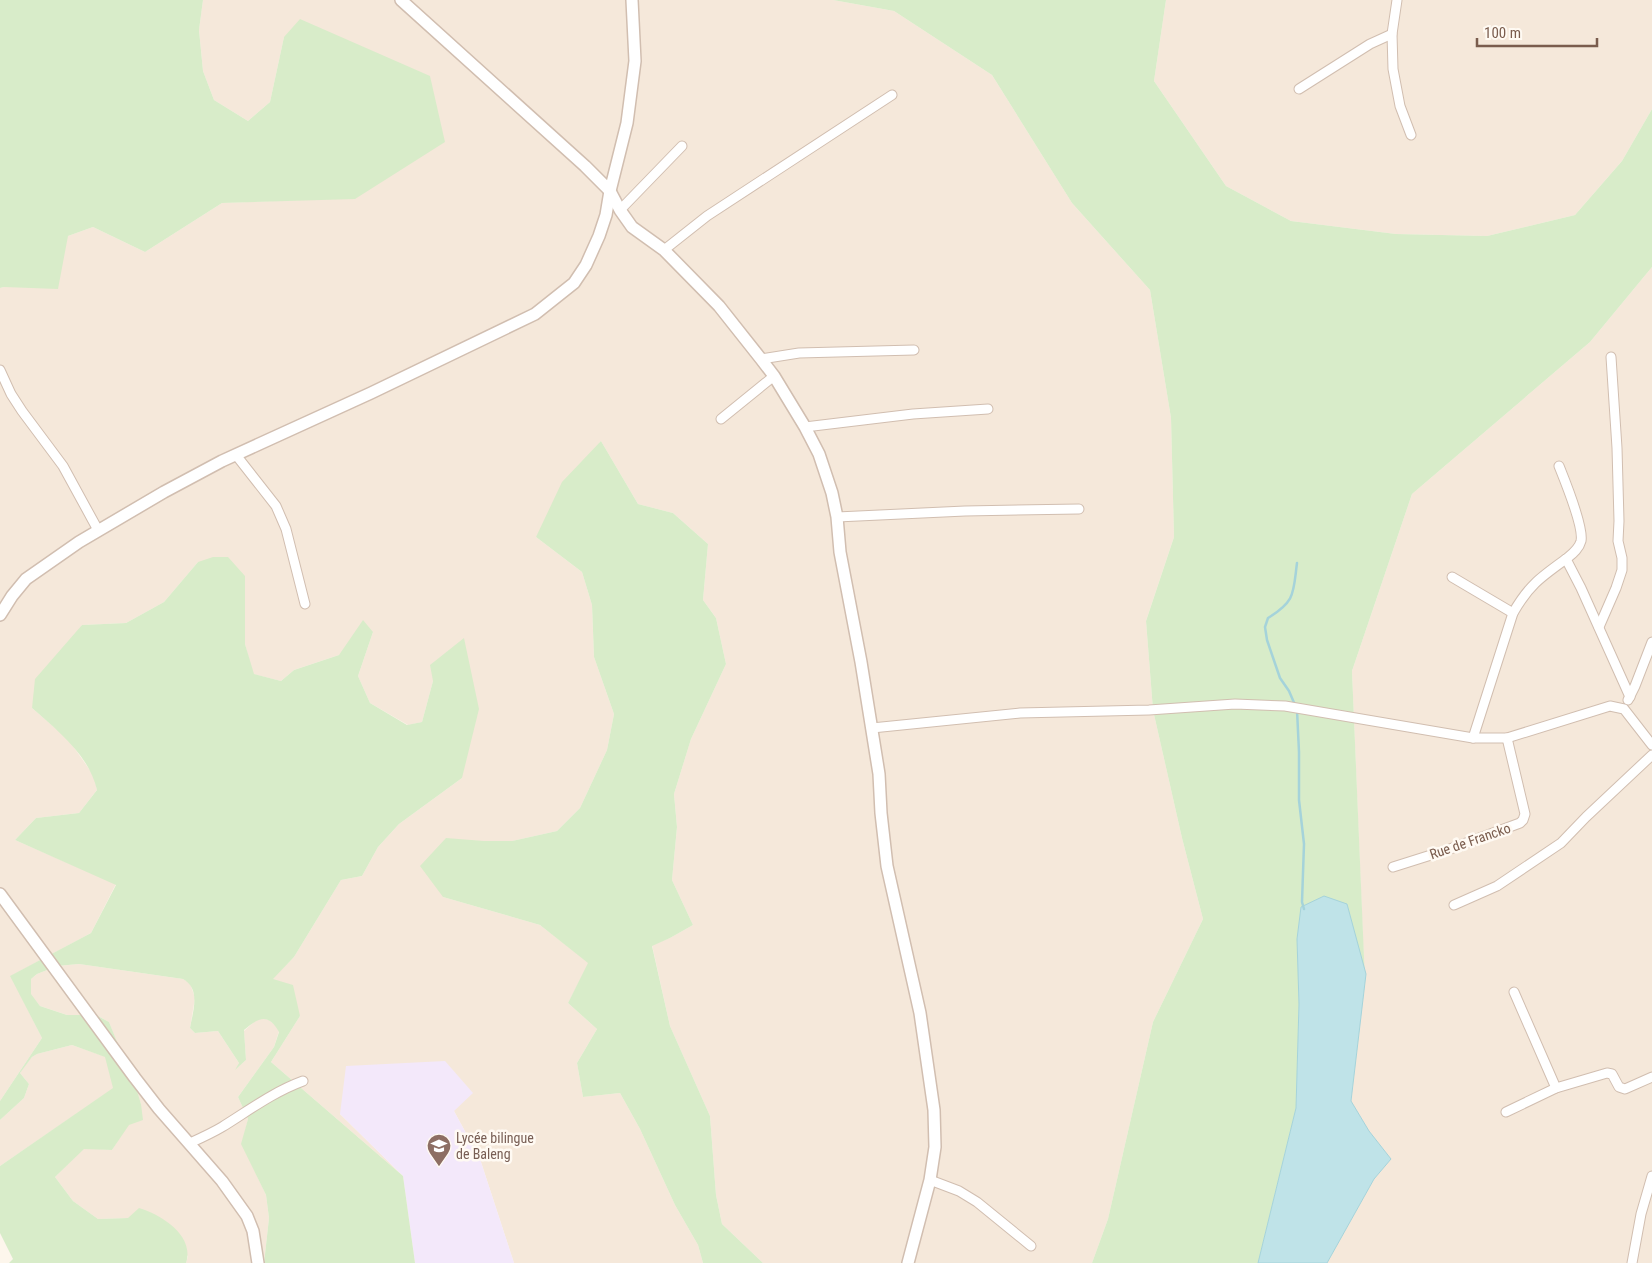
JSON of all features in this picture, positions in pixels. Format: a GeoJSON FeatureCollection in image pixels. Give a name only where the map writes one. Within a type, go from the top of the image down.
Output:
{"type":"FeatureCollection","features":[{"type":"Feature","properties":{"kind":"street"},"geometry":{"type":"LineString","coordinates":[[401,0],[610,190],[620,210],[632,227],[664,250],[719,306],[774,376],[819,454],[832,493],[837,517],[840,552],[879,774],[887,866],[920,1013],[934,1110],[936,1147],[930,1180],[908,1263]]}},
{"type":"Feature","properties":{"kind":"street"},"geometry":{"type":"LineString","coordinates":[[0,615],[26,579],[98,530],[189,478],[535,314],[574,283],[586,265],[606,215],[626,123],[635,62],[632,0]]}},
{"type":"Feature","properties":{"kind":"street"},"geometry":{"type":"LineString","coordinates":[[1397,0],[1392,34],[1393,69],[1400,106],[1411,136]]}},
{"type":"Feature","properties":{"kind":"street"},"geometry":{"type":"LineString","coordinates":[[1299,89],[1370,44],[1392,34]]}},
{"type":"Feature","properties":{"kind":"street"},"geometry":{"type":"LineString","coordinates":[[664,250],[707,216],[892,96]]}},
{"type":"Feature","properties":{"kind":"street"},"geometry":{"type":"LineString","coordinates":[[620,210],[682,146]]}},
{"type":"Feature","properties":{"kind":"street"},"geometry":{"type":"LineString","coordinates":[[761,359],[799,353],[914,350]]}},
{"type":"Feature","properties":{"kind":"street"},"geometry":{"type":"LineString","coordinates":[[1599,627],[1622,570],[1622,558],[1618,541],[1616,430],[1611,356]]}},
{"type":"Feature","properties":{"kind":"street"},"geometry":{"type":"LineString","coordinates":[[0,370],[11,394],[22,411],[63,466],[98,530]]}},
{"type":"Feature","properties":{"kind":"street"},"geometry":{"type":"LineString","coordinates":[[721,419],[774,376]]}},
{"type":"Feature","properties":{"kind":"street"},"geometry":{"type":"LineString","coordinates":[[805,427],[913,414],[988,409]]}},
{"type":"Feature","properties":{"kind":"street"},"geometry":{"type":"LineString","coordinates":[[236,455],[276,506],[286,529],[305,604]]}},
{"type":"Feature","properties":{"kind":"street"},"geometry":{"type":"LineString","coordinates":[[1473,738],[1513,613],[1535,581],[1575,552],[1581,539],[1570,494],[1559,466]]}},
{"type":"Feature","properties":{"kind":"street"},"geometry":{"type":"LineString","coordinates":[[837,517],[1079,509]]}},
{"type":"Feature","properties":{"kind":"street"},"geometry":{"type":"LineString","coordinates":[[1566,559],[1630,697]]}},
{"type":"Feature","properties":{"kind":"street"},"geometry":{"type":"LineString","coordinates":[[1452,577],[1513,613]]}},
{"type":"Feature","properties":{"kind":"street"},"geometry":{"type":"LineString","coordinates":[[1624,709],[1636,686],[1652,642]]}},
{"type":"Feature","properties":{"kind":"street"},"geometry":{"type":"LineString","coordinates":[[872,728],[1020,712],[1149,710],[1235,704],[1285,706],[1473,738],[1507,738],[1610,706],[1624,709],[1652,745]]}},
{"type":"Feature","properties":{"kind":"street","name":"Rue de Francko"},"geometry":{"type":"LineString","coordinates":[[1393,867],[1450,849],[1520,823],[1523,820],[1525,814],[1507,738]]}},
{"type":"Feature","properties":{"kind":"street"},"geometry":{"type":"LineString","coordinates":[[1454,905],[1497,886],[1560,843],[1652,755]]}},
{"type":"Feature","properties":{"kind":"street"},"geometry":{"type":"LineString","coordinates":[[0,894],[4,907],[135,1078],[159,1109],[222,1181],[247,1216],[253,1231],[258,1263]]}},
{"type":"Feature","properties":{"kind":"street"},"geometry":{"type":"LineString","coordinates":[[1514,992],[1556,1088]]}},
{"type":"Feature","properties":{"kind":"street"},"geometry":{"type":"LineString","coordinates":[[1506,1112],[1556,1088],[1607,1073],[1612,1074],[1619,1087],[1625,1089],[1652,1077]]}},
{"type":"Feature","properties":{"kind":"street"},"geometry":{"type":"LineString","coordinates":[[190,1143],[220,1128],[267,1098],[303,1081]]}},
{"type":"Feature","properties":{"kind":"street"},"geometry":{"type":"LineString","coordinates":[[1632,1263],[1641,1214],[1652,1176]]}},
{"type":"Feature","properties":{"kind":"street"},"geometry":{"type":"LineString","coordinates":[[930,1180],[959,1191],[977,1202],[1031,1246]]}},
{"type":"Feature","properties":{"kind":"shaded area"},"geometry":{"type":"Polygon","coordinates":[[[203,0],[833,0],[894,11],[992,75],[1072,203],[1150,290],[1171,418],[1174,537],[1146,621],[1153,710],[1182,838],[1203,919],[1153,1022],[1108,1219],[1092,1263],[763,1263],[722,1224],[716,1195],[710,1116],[670,1026],[652,945],[670,938],[693,925],[672,880],[677,827],[674,794],[691,739],[726,664],[716,618],[703,600],[708,544],[673,513],[638,504],[601,441],[536,537],[582,572],[592,605],[594,657],[614,714],[607,750],[580,808],[557,831],[512,841],[484,841],[443,897],[540,925],[589,963],[568,1003],[597,1029],[577,1063],[583,1097],[620,1093],[640,1129],[675,1205],[698,1245],[703,1263],[514,1263],[480,1159],[454,1111],[340,1114],[403,1176],[271,1062],[300,1016],[272,979],[294,957],[341,880],[362,876],[378,847],[399,824],[462,778],[433,681],[422,722],[408,725],[370,703],[358,676],[373,632],[339,655],[294,670],[281,681],[253,674],[245,644],[245,576],[198,562],[164,602],[126,623],[82,625],[32,708],[68,739],[94,776],[97,790],[79,813],[36,818],[15,840],[116,884],[91,933],[11,976],[42,1038],[0,1101],[0,288],[4,287],[68,236],[93,227],[145,252],[222,203],[355,198],[284,37],[270,102],[248,121],[214,100],[203,71],[199,30],[203,0]]]}},
{"type":"Feature","properties":{"kind":"shaded area"},"geometry":{"type":"Polygon","coordinates":[[[1166,0],[1652,0],[1652,109],[1622,161],[1575,215],[1487,236],[1396,234],[1291,221],[1226,186],[1154,81],[1166,0]]]}},
{"type":"Feature","properties":{"kind":"shaded area"},"geometry":{"type":"Polygon","coordinates":[[[1652,267],[1652,1263],[1327,1263],[1374,1179],[1391,1159],[1369,1131],[1351,1101],[1365,981],[1347,904],[1364,966],[1352,671],[1412,494],[1590,342],[1652,267]]]}},
{"type":"Feature","properties":{"kind":"shaded area"},"geometry":{"type":"Polygon","coordinates":[[[79,964],[183,979],[190,983],[195,998],[190,1028],[195,1033],[218,1031],[239,1063],[237,1068],[246,1060],[244,1031],[255,1021],[262,1018],[269,1020],[279,1031],[274,1047],[238,1097],[248,1119],[242,1144],[266,1195],[269,1218],[264,1263],[186,1263],[188,1256],[128,1218],[98,1219],[73,1201],[55,1177],[84,1148],[112,1150],[141,1104],[109,1022],[96,1015],[67,1015],[40,1006],[30,994],[31,979],[37,974],[57,966],[79,964]]]}},
{"type":"Feature","properties":{"kind":"shaded area"},"geometry":{"type":"Polygon","coordinates":[[[72,1045],[106,1057],[114,1088],[0,1166],[0,1120],[24,1098],[29,1084],[20,1073],[32,1057],[37,1054],[72,1045]]]}},
{"type":"Feature","properties":{"kind":"shaded area","name":"Lycée bilingue de Baleng"},"geometry":{"type":"Polygon","coordinates":[[[445,1061],[473,1093],[454,1111],[480,1159],[514,1263],[415,1263],[403,1176],[340,1114],[346,1066],[445,1061]]]}},
{"type":"Feature","properties":{"kind":"green space"},"geometry":{"type":"Polygon","coordinates":[[[0,0],[203,0],[199,30],[203,71],[214,100],[248,121],[270,102],[284,37],[300,19],[430,76],[445,142],[355,199],[222,203],[145,252],[93,227],[68,236],[58,289],[0,288],[0,0]]]}},
{"type":"Feature","properties":{"kind":"green space"},"geometry":{"type":"Polygon","coordinates":[[[833,0],[1166,0],[1154,81],[1226,186],[1291,221],[1396,234],[1487,236],[1575,215],[1622,161],[1652,109],[1652,267],[1590,342],[1412,494],[1352,671],[1365,981],[1347,904],[1301,907],[1297,939],[1299,1004],[1296,1108],[1258,1263],[1092,1263],[1108,1219],[1153,1022],[1203,919],[1182,838],[1153,710],[1146,621],[1174,537],[1171,418],[1150,290],[1072,203],[992,75],[894,11],[833,0]]]}},
{"type":"Feature","properties":{"kind":"green space"},"geometry":{"type":"Polygon","coordinates":[[[601,441],[638,504],[673,513],[708,544],[703,600],[716,618],[726,664],[691,739],[674,794],[677,827],[672,880],[693,925],[652,946],[670,1026],[710,1116],[716,1195],[722,1224],[763,1263],[703,1263],[698,1245],[675,1205],[640,1129],[620,1093],[583,1097],[577,1063],[597,1029],[568,1003],[588,963],[540,925],[443,897],[420,866],[446,838],[512,841],[557,831],[580,808],[607,750],[614,714],[594,657],[592,605],[582,572],[536,537],[562,482],[601,441]]]}},
{"type":"Feature","properties":{"kind":"green space"},"geometry":{"type":"Polygon","coordinates":[[[213,557],[228,557],[245,576],[245,644],[254,674],[281,681],[294,670],[339,655],[363,620],[373,632],[358,676],[370,703],[407,725],[422,722],[433,681],[430,665],[464,638],[479,709],[462,778],[399,824],[378,847],[362,876],[341,880],[294,957],[273,979],[293,985],[300,1016],[271,1062],[403,1176],[415,1263],[264,1263],[269,1218],[266,1195],[241,1144],[248,1119],[238,1097],[274,1047],[279,1032],[267,1019],[258,1020],[244,1030],[246,1060],[235,1070],[239,1063],[218,1031],[195,1033],[190,1028],[194,1008],[194,994],[189,983],[183,979],[79,964],[57,966],[37,974],[31,979],[31,994],[40,1006],[67,1015],[96,1015],[109,1022],[137,1091],[143,1120],[129,1125],[112,1150],[84,1149],[55,1177],[73,1201],[98,1219],[128,1218],[139,1208],[166,1221],[186,1244],[188,1253],[186,1263],[9,1263],[13,1259],[0,1233],[0,1166],[113,1088],[105,1057],[72,1045],[37,1054],[32,1057],[20,1073],[29,1084],[24,1098],[0,1120],[0,1101],[42,1038],[10,976],[91,933],[116,885],[15,840],[36,818],[79,813],[97,790],[93,777],[80,755],[62,735],[32,708],[35,679],[82,625],[126,623],[164,602],[198,562],[213,557]]]}},
{"type":"Feature","properties":{"kind":"water"},"geometry":{"type":"Polygon","coordinates":[[[1324,896],[1347,904],[1366,974],[1351,1101],[1369,1131],[1391,1159],[1374,1179],[1327,1263],[1258,1263],[1296,1108],[1299,1004],[1297,939],[1301,907],[1324,896]]]}},
{"type":"Feature","properties":{"kind":"waterway"},"geometry":{"type":"LineString","coordinates":[[1295,705],[1289,691],[1280,678],[1267,640],[1265,627],[1268,618],[1284,606],[1292,595],[1297,563]]}},
{"type":"Feature","properties":{"kind":"waterway"},"geometry":{"type":"LineString","coordinates":[[1297,710],[1299,800],[1304,844],[1302,902],[1304,909]]}},
{"type":"Feature","properties":{"kind":"place","name":"Lycée bilingue de Baleng"},"geometry":{"type":"Point","coordinates":[439,1167]}}]}
